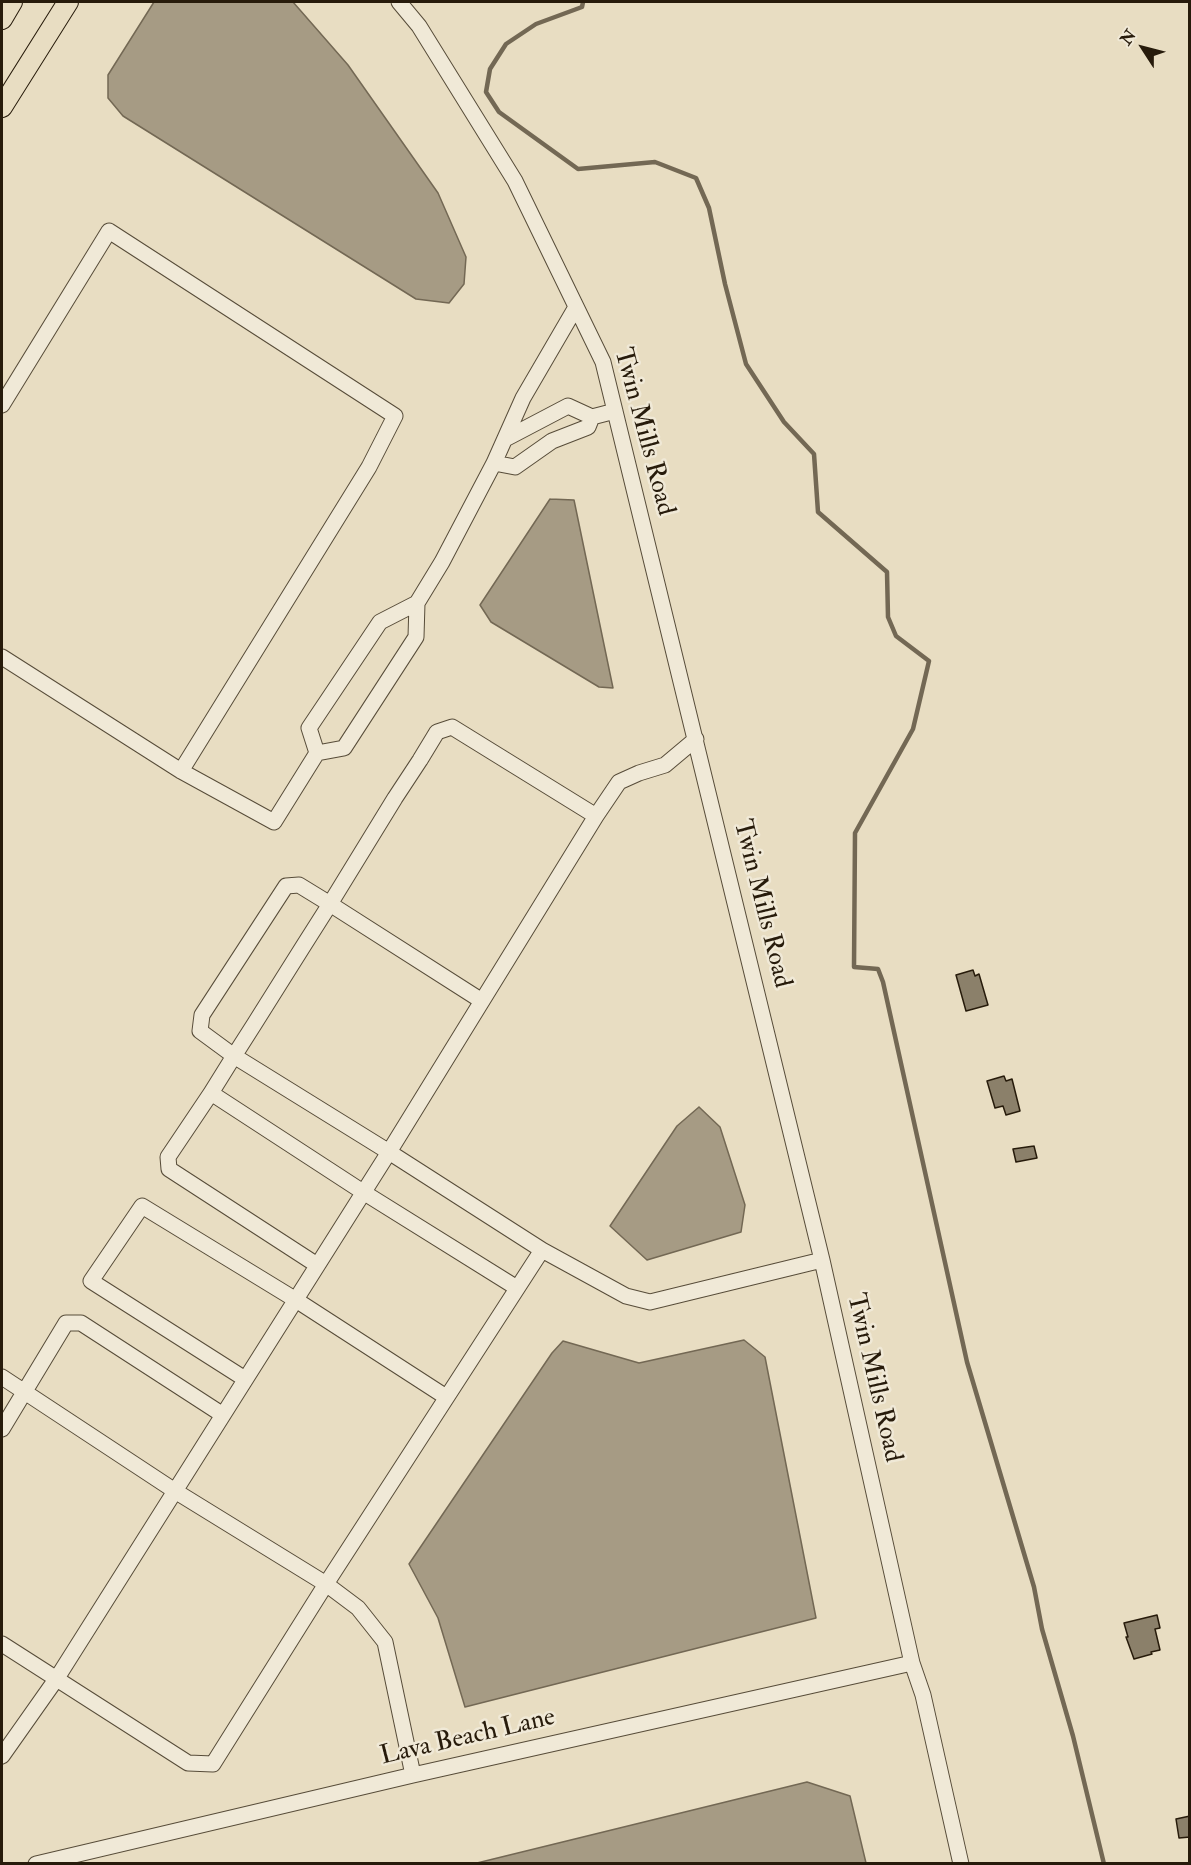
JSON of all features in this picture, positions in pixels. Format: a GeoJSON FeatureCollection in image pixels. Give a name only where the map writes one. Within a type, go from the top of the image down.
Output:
{"type":"FeatureCollection","features":[{"type":"Feature","properties":{"kind":"main road"},"geometry":{"type":"LineString","coordinates":[[2,19],[12,2]]}},
{"type":"Feature","properties":{"kind":"main road"},"geometry":{"type":"LineString","coordinates":[[2,107],[68,2]]}},
{"type":"Feature","properties":{"kind":"street","name":"Twin Mills Road"},"geometry":{"type":"LineString","coordinates":[[399,2],[419,26],[515,180],[603,362],[822,1260],[912,1663],[923,1695],[962,1863]]}},
{"type":"Feature","properties":{"kind":"street"},"geometry":{"type":"LineString","coordinates":[[2,405],[109,231],[395,416],[369,467],[181,771]]}},
{"type":"Feature","properties":{"kind":"street"},"geometry":{"type":"LineString","coordinates":[[2,657],[181,771],[274,822],[317,753],[344,748],[416,637],[417,603],[442,562],[507,438],[523,398],[576,307]]}},
{"type":"Feature","properties":{"kind":"street"},"geometry":{"type":"LineString","coordinates":[[507,438],[568,406],[592,417],[615,411]]}},
{"type":"Feature","properties":{"kind":"street"},"geometry":{"type":"LineString","coordinates":[[494,463],[515,468],[552,441],[588,427],[592,417]]}},
{"type":"Feature","properties":{"kind":"street"},"geometry":{"type":"LineString","coordinates":[[317,753],[309,728],[380,622],[417,603]]}},
{"type":"Feature","properties":{"kind":"street"},"geometry":{"type":"LineString","coordinates":[[317,1265],[170,1169],[168,1157],[212,1093],[437,732],[452,727],[596,816]]}},
{"type":"Feature","properties":{"kind":"street"},"geometry":{"type":"LineString","coordinates":[[2,1756],[57,1678],[619,782],[665,765],[696,739]]}},
{"type":"Feature","properties":{"kind":"street"},"geometry":{"type":"LineString","coordinates":[[482,1001],[299,885],[286,886],[202,1015],[200,1031],[234,1056],[542,1250],[626,1296],[650,1302],[822,1260]]}},
{"type":"Feature","properties":{"kind":"street"},"geometry":{"type":"LineString","coordinates":[[212,1093],[363,1192],[517,1288]]}},
{"type":"Feature","properties":{"kind":"street"},"geometry":{"type":"LineString","coordinates":[[245,1379],[91,1281],[142,1206],[296,1300],[446,1397]]}},
{"type":"Feature","properties":{"kind":"street"},"geometry":{"type":"LineString","coordinates":[[2,1644],[188,1763],[213,1764],[326,1584],[542,1250]]}},
{"type":"Feature","properties":{"kind":"street"},"geometry":{"type":"LineString","coordinates":[[2,1429],[66,1323],[81,1323],[223,1415]]}},
{"type":"Feature","properties":{"kind":"street"},"geometry":{"type":"LineString","coordinates":[[2,1377],[175,1491],[326,1584],[358,1608],[385,1642],[413,1775]]}},
{"type":"Feature","properties":{"kind":"street","name":"Lava Beach Lane"},"geometry":{"type":"LineString","coordinates":[[36,1863],[413,1775],[912,1663]]}},
{"type":"Feature","properties":{"kind":"shaded area"},"geometry":{"type":"Polygon","coordinates":[[[154,2],[293,2],[348,65],[438,193],[466,257],[464,284],[449,303],[416,299],[123,116],[108,98],[108,75],[154,2]]]}},
{"type":"Feature","properties":{"kind":"shaded area"},"geometry":{"type":"Polygon","coordinates":[[[550,499],[574,500],[613,688],[599,687],[491,622],[480,605],[550,499]]]}},
{"type":"Feature","properties":{"kind":"shaded area"},"geometry":{"type":"Polygon","coordinates":[[[699,1107],[720,1127],[745,1205],[741,1232],[647,1260],[610,1226],[677,1126],[699,1107]]]}},
{"type":"Feature","properties":{"kind":"shaded area"},"geometry":{"type":"Polygon","coordinates":[[[744,1340],[765,1357],[816,1618],[465,1707],[438,1618],[409,1564],[552,1353],[563,1341],[639,1363],[744,1340]]]}},
{"type":"Feature","properties":{"kind":"shaded area"},"geometry":{"type":"Polygon","coordinates":[[[807,1782],[850,1796],[866,1863],[477,1863],[807,1782]]]}},
{"type":"Feature","properties":{"kind":"building"},"geometry":{"type":"Polygon","coordinates":[[[973,970],[975,976],[979,974],[988,1005],[966,1011],[956,975],[973,970]]]}},
{"type":"Feature","properties":{"kind":"building"},"geometry":{"type":"Polygon","coordinates":[[[1004,1076],[1006,1081],[1012,1079],[1020,1111],[1006,1115],[1003,1106],[995,1108],[987,1081],[1004,1076]]]}},
{"type":"Feature","properties":{"kind":"building"},"geometry":{"type":"Polygon","coordinates":[[[1034,1146],[1037,1158],[1016,1162],[1013,1149],[1034,1146]]]}},
{"type":"Feature","properties":{"kind":"building"},"geometry":{"type":"Polygon","coordinates":[[[1157,1615],[1160,1628],[1155,1629],[1160,1650],[1134,1659],[1126,1637],[1128,1637],[1124,1623],[1157,1615]]]}},
{"type":"Feature","properties":{"kind":"building"},"geometry":{"type":"Polygon","coordinates":[[[1190,1816],[1190,1837],[1179,1838],[1176,1819],[1190,1816]]]}},
{"type":"Feature","properties":{"kind":"waterway"},"geometry":{"type":"LineString","coordinates":[[583,2],[582,7],[536,24],[506,44],[490,69],[486,92],[499,112],[578,169],[655,162],[696,178],[709,208],[725,284],[746,364],[784,422],[814,454],[818,512],[887,572],[888,617],[896,636],[929,661],[913,729],[855,833],[854,967],[878,969],[883,982],[967,1362],[1034,1587],[1042,1629],[1073,1736],[1104,1864]]}}]}
